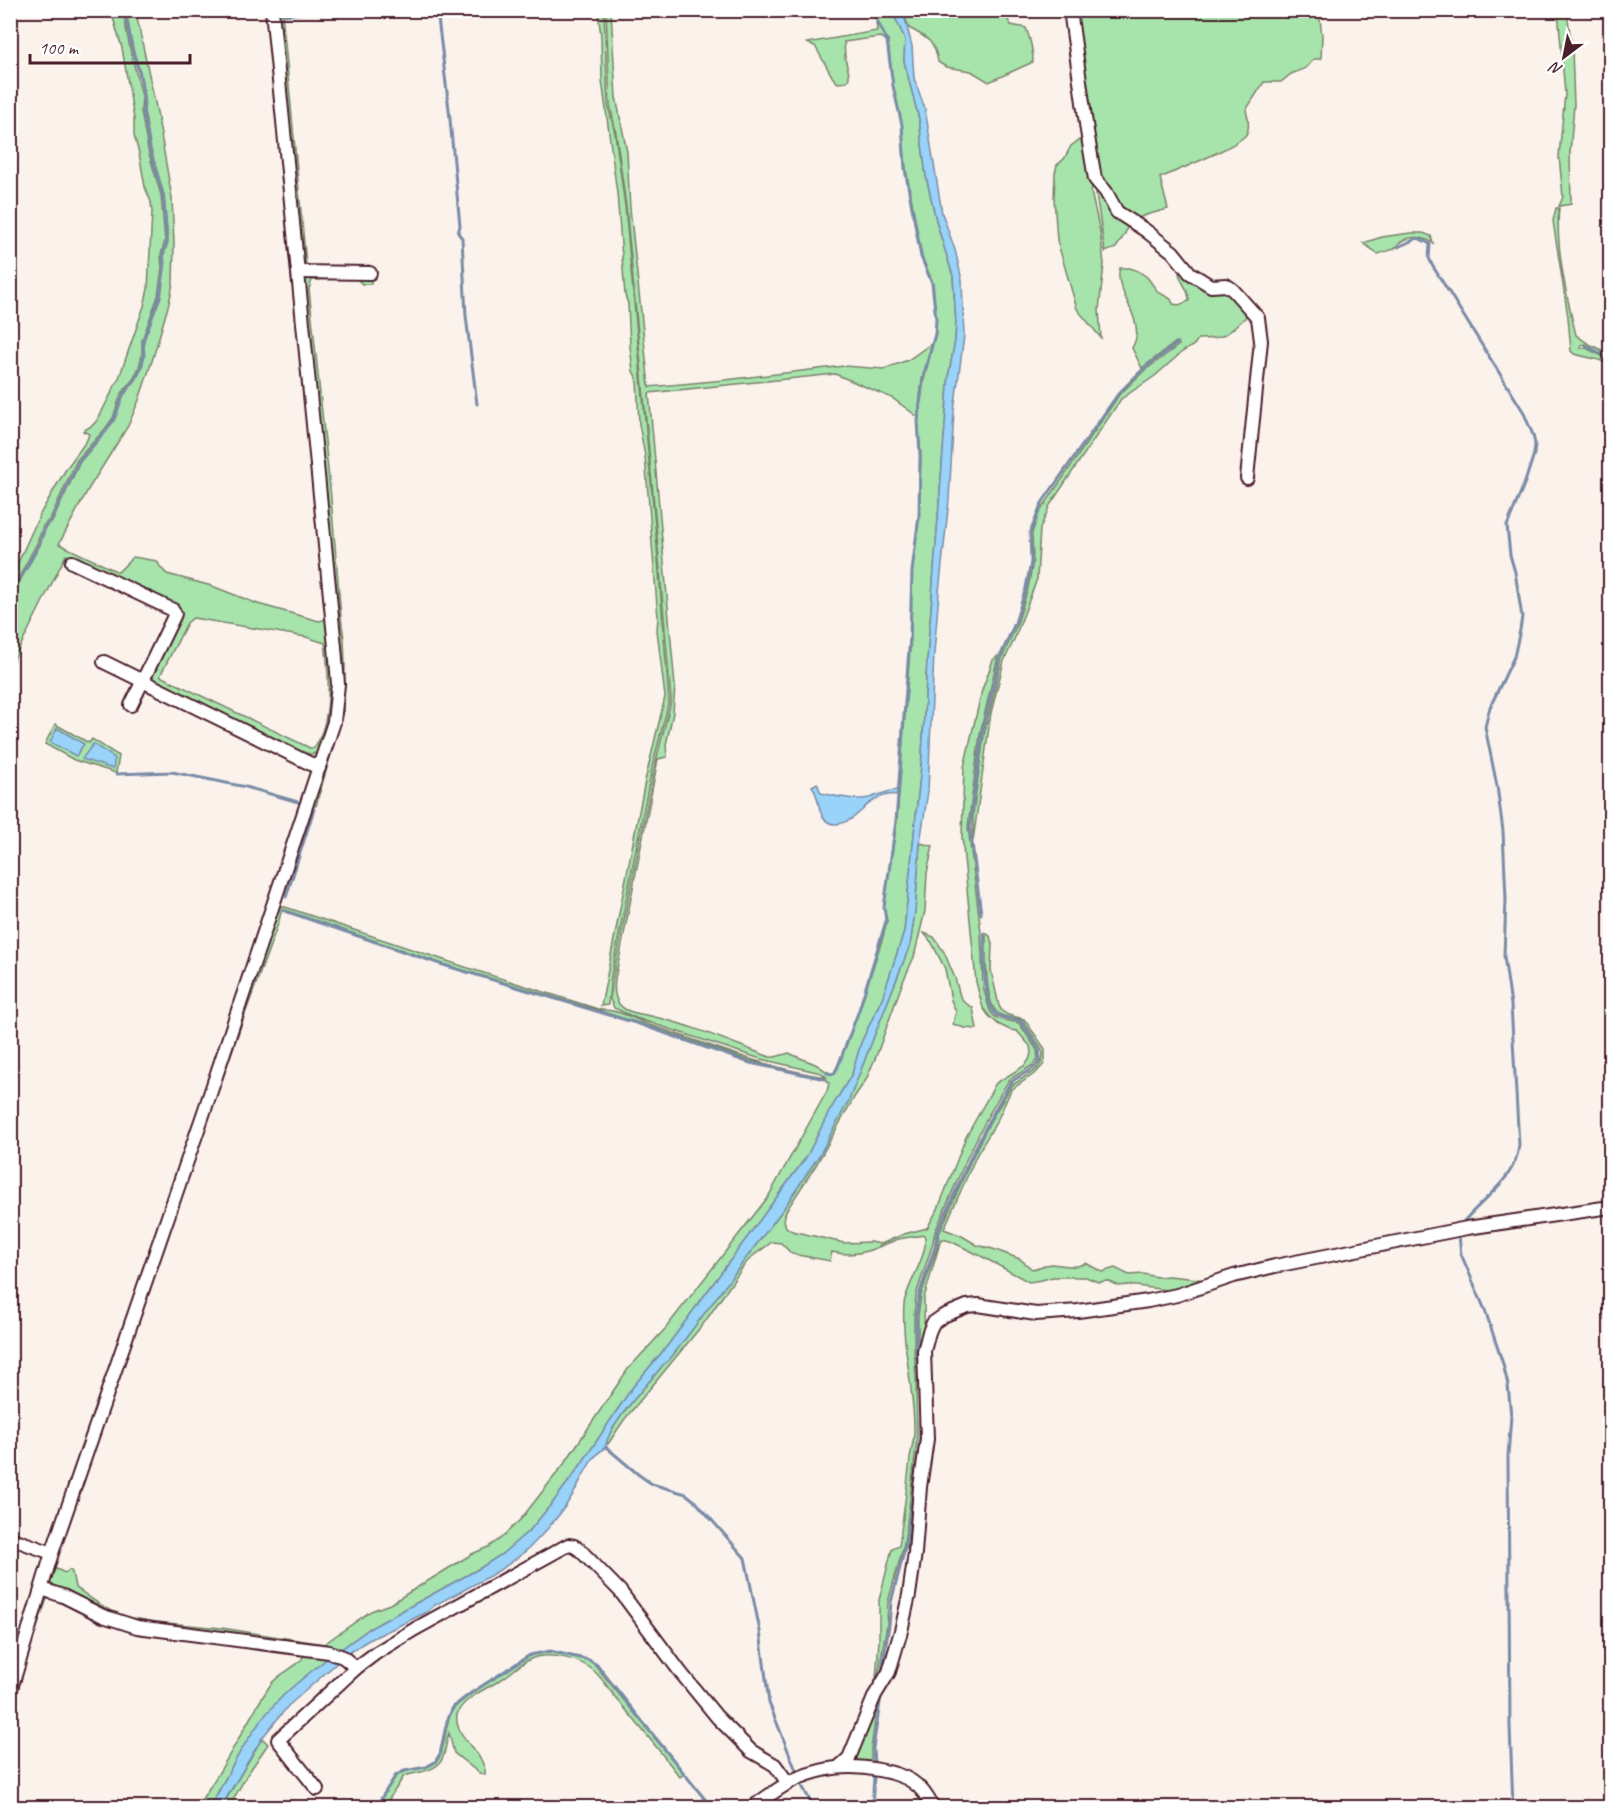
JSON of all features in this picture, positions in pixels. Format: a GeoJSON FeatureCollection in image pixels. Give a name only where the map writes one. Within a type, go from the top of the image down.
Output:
{"type":"FeatureCollection","features":[{"type":"Feature","properties":{"kind":"street"},"geometry":{"type":"LineString","coordinates":[[10,1692],[52,1553],[204,1112],[334,722],[338,684],[272,10]]}},
{"type":"Feature","properties":{"kind":"street"},"geometry":{"type":"LineString","coordinates":[[1070,10],[1095,179],[1106,192],[1117,212],[1173,252],[1190,273],[1211,285],[1226,285],[1233,290],[1258,318],[1260,341],[1247,478]]}},
{"type":"Feature","properties":{"kind":"street"},"geometry":{"type":"LineString","coordinates":[[299,272],[370,273]]}},
{"type":"Feature","properties":{"kind":"street"},"geometry":{"type":"LineString","coordinates":[[72,562],[173,610],[175,617],[131,705]]}},
{"type":"Feature","properties":{"kind":"street"},"geometry":{"type":"LineString","coordinates":[[104,662],[319,768]]}},
{"type":"Feature","properties":{"kind":"street"},"geometry":{"type":"LineString","coordinates":[[840,1767],[849,1758],[875,1695],[889,1672],[909,1595],[927,1438],[924,1351],[933,1323],[967,1306],[978,1305],[1036,1314],[1078,1311],[1148,1301],[1177,1295],[1255,1270],[1467,1228],[1611,1207]]}},
{"type":"Feature","properties":{"kind":"street"},"geometry":{"type":"LineString","coordinates":[[10,1538],[52,1553]]}},
{"type":"Feature","properties":{"kind":"street"},"geometry":{"type":"LineString","coordinates":[[317,1789],[278,1740],[356,1668],[376,1653],[568,1545],[580,1550],[620,1590],[681,1673],[717,1717],[751,1751],[774,1765],[789,1783]]}},
{"type":"Feature","properties":{"kind":"street"},"geometry":{"type":"LineString","coordinates":[[42,1589],[63,1596],[103,1616],[137,1628],[329,1652],[343,1657],[356,1668]]}},
{"type":"Feature","properties":{"kind":"street"},"geometry":{"type":"LineString","coordinates":[[751,1808],[789,1783],[808,1775],[851,1766],[897,1773],[908,1778],[921,1789],[933,1808]]}},
{"type":"Feature","properties":{"kind":"green space"},"geometry":{"type":"Polygon","coordinates":[[[111,11],[123,11],[142,96],[141,111],[148,150],[161,195],[165,241],[161,254],[162,268],[158,296],[142,340],[142,355],[134,378],[121,394],[113,418],[77,460],[50,519],[43,526],[37,543],[11,592],[11,578],[40,514],[66,469],[87,440],[89,434],[83,431],[98,419],[119,378],[148,289],[151,202],[145,187],[134,136],[134,119],[122,48],[111,11]]]}},
{"type":"Feature","properties":{"kind":"green space"},"geometry":{"type":"Polygon","coordinates":[[[126,11],[134,11],[137,18],[172,198],[173,284],[153,358],[128,426],[89,488],[59,544],[118,572],[133,557],[157,561],[167,574],[212,586],[258,604],[319,621],[328,619],[334,677],[330,718],[317,753],[304,753],[156,682],[150,677],[181,611],[66,555],[11,665],[10,599],[40,545],[46,527],[53,520],[80,462],[115,419],[123,396],[142,368],[144,340],[161,296],[165,268],[164,254],[168,242],[164,195],[151,150],[144,111],[145,96],[126,11]],[[193,618],[187,623],[160,676],[314,748],[320,737],[327,711],[328,669],[325,643],[306,637],[193,618]]]}},
{"type":"Feature","properties":{"kind":"green space"},"geometry":{"type":"Polygon","coordinates":[[[275,11],[282,12],[306,264],[328,268],[369,265],[370,269],[301,269],[275,11]]]}},
{"type":"Feature","properties":{"kind":"green space"},"geometry":{"type":"Polygon","coordinates":[[[598,11],[604,11],[608,105],[615,133],[625,206],[669,701],[652,768],[611,976],[608,1005],[601,1006],[645,781],[665,697],[657,630],[658,618],[645,456],[639,424],[637,379],[633,371],[630,346],[617,193],[602,80],[598,11]]]}},
{"type":"Feature","properties":{"kind":"green space"},"geometry":{"type":"Polygon","coordinates":[[[606,11],[611,11],[616,97],[627,152],[630,208],[649,387],[844,366],[884,369],[908,360],[932,343],[922,379],[918,417],[892,398],[835,374],[649,393],[675,686],[673,713],[666,745],[667,757],[658,759],[615,977],[615,995],[623,1008],[632,1012],[684,1025],[770,1057],[789,1053],[835,1074],[859,1010],[887,921],[884,907],[897,821],[911,636],[912,571],[919,516],[921,456],[918,421],[924,380],[935,334],[933,283],[922,257],[906,169],[902,125],[893,86],[888,41],[872,11],[892,11],[905,39],[904,61],[919,119],[926,176],[937,224],[953,276],[956,323],[949,373],[922,756],[904,932],[883,996],[861,1043],[852,1074],[829,1112],[807,1156],[668,1345],[632,1388],[578,1469],[531,1529],[502,1554],[482,1567],[369,1629],[340,1650],[128,1623],[49,1586],[48,1580],[64,1534],[54,1568],[65,1573],[69,1570],[72,1572],[75,1587],[105,1608],[127,1617],[156,1622],[222,1628],[324,1644],[371,1611],[390,1604],[500,1539],[521,1519],[564,1464],[628,1369],[665,1329],[768,1197],[827,1091],[829,1083],[825,1078],[750,1061],[639,1023],[440,963],[282,909],[68,1520],[279,905],[465,967],[601,1010],[620,1013],[739,1055],[782,1068],[826,1077],[821,1073],[761,1059],[636,1018],[614,1008],[610,999],[654,769],[671,701],[626,206],[610,105],[606,11]]]}},
{"type":"Feature","properties":{"kind":"green space"},"geometry":{"type":"Polygon","coordinates":[[[903,11],[1007,11],[1011,25],[1026,28],[1033,62],[989,82],[971,71],[946,67],[938,62],[935,49],[929,40],[909,28],[903,11]]]}},
{"type":"Feature","properties":{"kind":"green space"},"geometry":{"type":"Polygon","coordinates":[[[1071,11],[1319,11],[1322,36],[1321,59],[1314,59],[1306,68],[1291,74],[1281,82],[1264,82],[1246,110],[1247,133],[1221,151],[1160,178],[1168,209],[1131,221],[1100,184],[1071,11]]]}},
{"type":"Feature","properties":{"kind":"green space"},"geometry":{"type":"Polygon","coordinates":[[[1558,11],[1567,11],[1572,49],[1574,105],[1570,153],[1571,204],[1559,206],[1563,197],[1559,156],[1565,94],[1558,11]]]}},
{"type":"Feature","properties":{"kind":"green space"},"geometry":{"type":"Polygon","coordinates":[[[268,20],[295,287],[292,286],[268,20]]]}},
{"type":"Feature","properties":{"kind":"green space"},"geometry":{"type":"Polygon","coordinates":[[[876,22],[886,40],[880,37],[844,42],[849,79],[843,83],[838,83],[833,78],[815,46],[807,43],[877,31],[876,22]]]}},
{"type":"Feature","properties":{"kind":"green space"},"geometry":{"type":"Polygon","coordinates":[[[1086,139],[1093,183],[1091,192],[1100,231],[1104,264],[1099,310],[1101,338],[1077,309],[1057,240],[1054,198],[1057,165],[1064,159],[1071,146],[1079,140],[1086,139]]]}},
{"type":"Feature","properties":{"kind":"green space"},"geometry":{"type":"Polygon","coordinates":[[[1097,187],[1128,224],[1116,248],[1105,252],[1096,194],[1097,187]]]}},
{"type":"Feature","properties":{"kind":"green space"},"geometry":{"type":"Polygon","coordinates":[[[1556,208],[1559,208],[1559,239],[1563,272],[1576,335],[1610,354],[1610,357],[1585,344],[1581,345],[1581,348],[1586,348],[1610,360],[1610,365],[1574,354],[1571,351],[1553,221],[1556,208]]]}},
{"type":"Feature","properties":{"kind":"green space"},"geometry":{"type":"Polygon","coordinates":[[[1423,233],[1431,236],[1433,243],[1422,238],[1407,239],[1394,249],[1378,254],[1363,243],[1382,237],[1423,233]]]}},
{"type":"Feature","properties":{"kind":"green space"},"geometry":{"type":"Polygon","coordinates":[[[1179,264],[1199,286],[1230,291],[1250,313],[1222,336],[1198,339],[1194,345],[1182,352],[1155,376],[1121,399],[1050,505],[1040,529],[1037,579],[1004,661],[991,713],[973,841],[973,814],[984,735],[1002,658],[1017,624],[1028,588],[1033,562],[1032,533],[1039,513],[1119,395],[1144,371],[1179,345],[1176,342],[1142,368],[1132,348],[1136,337],[1136,327],[1134,316],[1121,286],[1120,268],[1138,271],[1147,277],[1158,292],[1171,299],[1173,304],[1179,305],[1189,301],[1189,296],[1179,275],[1179,264]]]}},
{"type":"Feature","properties":{"kind":"green space"},"geometry":{"type":"Polygon","coordinates":[[[306,276],[371,276],[371,284],[362,284],[356,278],[312,280],[309,289],[331,498],[345,664],[344,709],[316,806],[313,805],[312,808],[309,807],[337,722],[303,279],[306,276]]]}},
{"type":"Feature","properties":{"kind":"green space"},"geometry":{"type":"Polygon","coordinates":[[[998,656],[980,734],[968,827],[981,932],[983,987],[990,1011],[999,1019],[1019,1023],[1037,1050],[1038,1059],[1007,1083],[988,1116],[935,1232],[916,1295],[914,1348],[917,1439],[907,1524],[888,1602],[887,1625],[875,1692],[879,1600],[892,1549],[899,1546],[914,1435],[914,1416],[904,1336],[904,1304],[924,1250],[924,1235],[899,1239],[858,1253],[832,1252],[830,1261],[792,1254],[781,1243],[772,1242],[745,1264],[704,1323],[624,1420],[608,1444],[606,1442],[623,1413],[670,1359],[784,1208],[820,1154],[849,1100],[910,945],[920,843],[933,846],[927,873],[925,911],[914,957],[866,1080],[786,1211],[784,1220],[786,1227],[792,1231],[844,1243],[881,1244],[904,1234],[927,1228],[938,1209],[966,1137],[996,1083],[1024,1066],[1029,1060],[1030,1046],[1017,1031],[998,1024],[983,1008],[976,982],[962,837],[964,767],[982,690],[993,660],[998,656]]]}},
{"type":"Feature","properties":{"kind":"green space"},"geometry":{"type":"Polygon","coordinates":[[[55,724],[89,743],[92,739],[119,756],[116,773],[74,760],[45,744],[55,724]]]}},
{"type":"Feature","properties":{"kind":"green space"},"geometry":{"type":"Polygon","coordinates":[[[924,933],[934,937],[944,952],[960,996],[973,1008],[977,1029],[953,1024],[956,1012],[951,1000],[945,969],[932,943],[924,933]]]}},
{"type":"Feature","properties":{"kind":"green space"},"geometry":{"type":"Polygon","coordinates":[[[986,933],[990,936],[992,944],[991,970],[999,1006],[1008,1015],[1024,1019],[1045,1049],[1045,1060],[1037,1072],[1011,1090],[997,1121],[977,1154],[944,1229],[977,1245],[1020,1259],[1032,1269],[1049,1264],[1073,1266],[1086,1263],[1102,1272],[1115,1268],[1129,1275],[1143,1274],[1208,1281],[1175,1291],[1119,1286],[1108,1281],[1098,1282],[1086,1277],[1053,1277],[1029,1282],[979,1255],[941,1239],[924,1298],[925,1428],[913,1549],[907,1549],[922,1439],[918,1348],[918,1316],[921,1295],[937,1248],[939,1234],[992,1118],[1011,1086],[1037,1069],[1043,1054],[1022,1020],[1003,1016],[993,1007],[988,988],[986,933]]]}},
{"type":"Feature","properties":{"kind":"green space"},"geometry":{"type":"Polygon","coordinates":[[[51,1596],[82,1608],[105,1620],[130,1629],[212,1638],[318,1653],[337,1658],[330,1657],[272,1707],[243,1748],[210,1807],[196,1807],[271,1684],[298,1663],[305,1654],[129,1630],[111,1624],[63,1601],[47,1599],[11,1713],[11,1702],[43,1598],[51,1596]]]}},
{"type":"Feature","properties":{"kind":"green space"},"geometry":{"type":"Polygon","coordinates":[[[550,1652],[589,1660],[596,1666],[684,1774],[680,1777],[593,1670],[573,1660],[558,1656],[543,1656],[526,1661],[476,1694],[464,1704],[457,1715],[460,1731],[481,1760],[485,1775],[479,1773],[454,1753],[449,1733],[444,1754],[437,1766],[404,1776],[384,1807],[376,1807],[384,1792],[399,1774],[428,1767],[439,1758],[449,1717],[456,1706],[525,1658],[550,1652]]]}},
{"type":"Feature","properties":{"kind":"green space"},"geometry":{"type":"Polygon","coordinates":[[[879,1693],[871,1749],[871,1766],[854,1763],[852,1758],[879,1693]]]}},
{"type":"Feature","properties":{"kind":"green space"},"geometry":{"type":"Polygon","coordinates":[[[262,1738],[268,1744],[229,1807],[221,1808],[262,1738]]]}},
{"type":"Feature","properties":{"kind":"water"},"geometry":{"type":"Polygon","coordinates":[[[892,11],[903,11],[912,46],[914,78],[925,109],[942,213],[955,250],[962,280],[964,336],[954,411],[949,500],[934,653],[928,791],[920,843],[910,945],[849,1100],[820,1154],[784,1208],[670,1359],[620,1417],[606,1447],[590,1463],[556,1519],[527,1550],[502,1568],[435,1605],[427,1612],[367,1641],[347,1654],[340,1650],[369,1629],[502,1554],[531,1529],[554,1501],[632,1388],[668,1345],[807,1156],[829,1112],[852,1074],[861,1043],[883,996],[904,932],[922,756],[949,373],[956,323],[953,276],[937,224],[926,176],[919,119],[904,61],[905,39],[892,11]]]}},
{"type":"Feature","properties":{"kind":"water"},"geometry":{"type":"Polygon","coordinates":[[[57,728],[84,744],[76,756],[50,742],[57,728]]]}},
{"type":"Feature","properties":{"kind":"water"},"geometry":{"type":"Polygon","coordinates":[[[93,744],[115,758],[113,769],[82,759],[93,744]]]}},
{"type":"Feature","properties":{"kind":"water"},"geometry":{"type":"Polygon","coordinates":[[[817,783],[821,793],[845,798],[864,799],[897,790],[897,795],[880,798],[847,821],[836,824],[827,821],[821,813],[812,786],[817,783]]]}},
{"type":"Feature","properties":{"kind":"water"},"geometry":{"type":"Polygon","coordinates":[[[330,1656],[337,1658],[338,1662],[288,1706],[262,1738],[221,1807],[210,1808],[242,1748],[261,1720],[289,1690],[330,1656]]]}},
{"type":"Feature","properties":{"kind":"waterway"},"geometry":{"type":"LineString","coordinates":[[10,597],[39,544],[45,527],[52,520],[79,461],[107,430],[123,395],[141,367],[144,356],[143,340],[160,296],[164,268],[163,254],[167,242],[163,195],[150,150],[143,111],[144,96],[125,10]]}},
{"type":"Feature","properties":{"kind":"waterway"},"geometry":{"type":"LineString","coordinates":[[284,15],[322,10]]}},
{"type":"Feature","properties":{"kind":"waterway"},"geometry":{"type":"LineString","coordinates":[[437,10],[449,109],[460,226],[458,233],[462,238],[466,316],[477,404]]}},
{"type":"Feature","properties":{"kind":"waterway"},"geometry":{"type":"LineString","coordinates":[[827,1073],[834,1074],[838,1066],[859,1010],[886,921],[884,907],[896,821],[910,636],[912,571],[919,516],[918,421],[923,379],[935,334],[936,319],[932,283],[921,257],[905,169],[902,125],[893,86],[887,41],[872,10]]}},
{"type":"Feature","properties":{"kind":"waterway"},"geometry":{"type":"LineString","coordinates":[[1398,247],[1418,238],[1430,244],[1429,258],[1432,265],[1523,411],[1535,444],[1525,482],[1507,526],[1522,617],[1520,630],[1514,657],[1490,707],[1485,727],[1503,831],[1506,899],[1504,956],[1511,1005],[1519,1145],[1516,1158],[1504,1179],[1460,1226]]}},
{"type":"Feature","properties":{"kind":"waterway"},"geometry":{"type":"LineString","coordinates":[[981,914],[970,827],[982,734],[1000,657],[1015,623],[1026,588],[1031,562],[1030,533],[1042,503],[1118,394],[1143,369],[1178,343]]}},
{"type":"Feature","properties":{"kind":"waterway"},"geometry":{"type":"LineString","coordinates":[[1586,346],[1610,358]]}},
{"type":"Feature","properties":{"kind":"waterway"},"geometry":{"type":"LineString","coordinates":[[116,774],[172,772],[246,787],[298,802]]}},
{"type":"Feature","properties":{"kind":"waterway"},"geometry":{"type":"LineString","coordinates":[[286,897],[314,809]]}},
{"type":"Feature","properties":{"kind":"waterway"},"geometry":{"type":"LineString","coordinates":[[282,910],[440,964],[639,1024],[750,1063],[825,1079]]}},
{"type":"Feature","properties":{"kind":"waterway"},"geometry":{"type":"LineString","coordinates":[[920,1399],[916,1316],[919,1295],[935,1247],[937,1233],[970,1159],[1009,1085],[1035,1067],[1040,1060],[1039,1049],[1020,1021],[997,1015],[992,1009],[986,989],[984,933]]}},
{"type":"Feature","properties":{"kind":"waterway"},"geometry":{"type":"LineString","coordinates":[[1459,1235],[1461,1254],[1485,1310],[1503,1364],[1511,1416],[1508,1456],[1510,1726],[1513,1808]]}},
{"type":"Feature","properties":{"kind":"waterway"},"geometry":{"type":"LineString","coordinates":[[881,1675],[891,1602],[909,1524],[920,1439],[920,1421]]}},
{"type":"Feature","properties":{"kind":"waterway"},"geometry":{"type":"LineString","coordinates":[[606,1447],[652,1484],[686,1494],[696,1502],[745,1558],[760,1631],[769,1703],[797,1773]]}},
{"type":"Feature","properties":{"kind":"waterway"},"geometry":{"type":"LineString","coordinates":[[375,1808],[396,1775],[404,1771],[426,1767],[435,1762],[440,1754],[447,1721],[453,1707],[530,1655],[550,1651],[589,1660],[597,1665],[712,1808]]}},
{"type":"Feature","properties":{"kind":"waterway"},"geometry":{"type":"LineString","coordinates":[[874,1764],[873,1748],[881,1696]]}},
{"type":"Feature","properties":{"kind":"waterway"},"geometry":{"type":"LineString","coordinates":[[872,1808],[874,1776]]}},
{"type":"Feature","properties":{"kind":"waterway"},"geometry":{"type":"LineString","coordinates":[[800,1782],[814,1808]]}}]}
